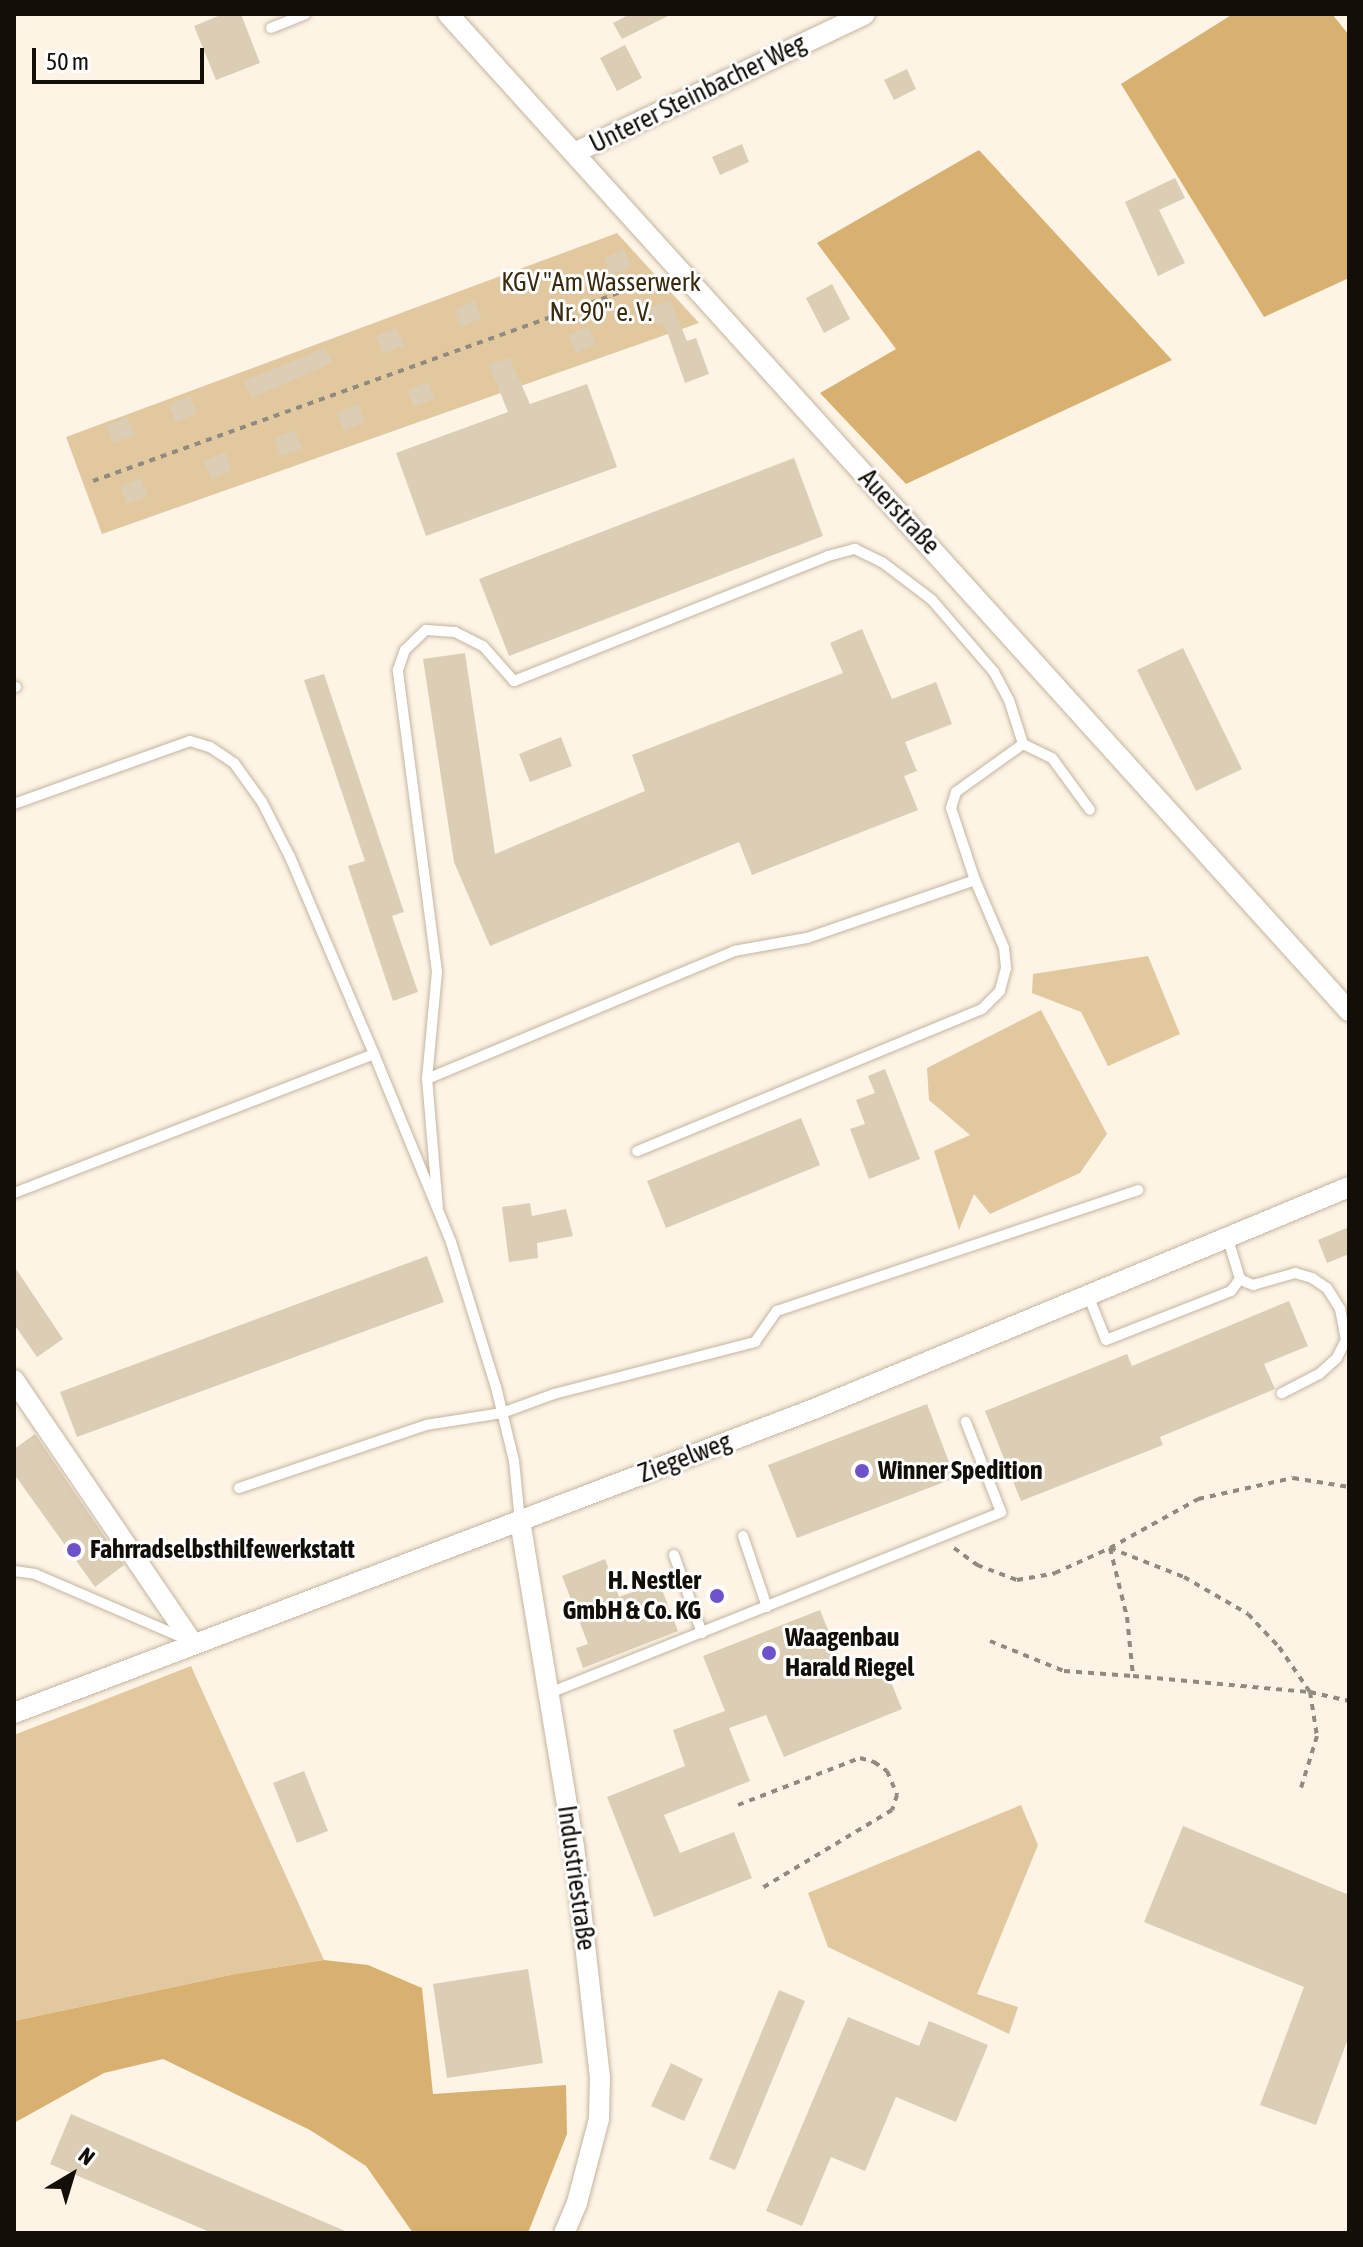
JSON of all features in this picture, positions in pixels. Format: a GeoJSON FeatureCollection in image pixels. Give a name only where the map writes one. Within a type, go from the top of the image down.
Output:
{"type":"FeatureCollection","features":[{"type":"Feature","properties":{"kind":"street","name":"Auerstraße"},"geometry":{"type":"LineString","coordinates":[[448,14],[1349,1011]]}},
{"type":"Feature","properties":{"kind":"street","name":"Unterer Steinbacher Weg"},"geometry":{"type":"LineString","coordinates":[[574,153],[865,14]]}},
{"type":"Feature","properties":{"kind":"street","name":"Ziegelweg"},"geometry":{"type":"LineString","coordinates":[[14,1713],[814,1409],[1349,1187]]}},
{"type":"Feature","properties":{"kind":"street"},"geometry":{"type":"LineString","coordinates":[[14,1380],[193,1643]]}},
{"type":"Feature","properties":{"kind":"street","name":"Industriestraße"},"geometry":{"type":"LineString","coordinates":[[520,1521],[546,1694],[574,1846],[600,2077],[599,2119],[577,2203],[564,2233]]}},
{"type":"Feature","properties":{"kind":"lane"},"geometry":{"type":"LineString","coordinates":[[271,28],[305,14]]}},
{"type":"Feature","properties":{"kind":"lane"},"geometry":{"type":"LineString","coordinates":[[438,1209],[427,1079],[437,972],[398,670],[405,650],[426,630],[455,632],[483,646],[514,681],[828,556],[855,549],[882,562],[932,600],[994,672],[1009,700],[1023,744],[1052,758],[1090,810]]}},
{"type":"Feature","properties":{"kind":"lane"},"geometry":{"type":"LineString","coordinates":[[14,804],[190,741],[210,747],[234,763],[262,802],[290,857],[438,1209],[502,1413],[514,1461],[520,1521]]}},
{"type":"Feature","properties":{"kind":"lane"},"geometry":{"type":"LineString","coordinates":[[637,1151],[982,1009],[1000,991],[1006,968],[1004,948],[975,880],[951,808],[956,792],[1023,744]]}},
{"type":"Feature","properties":{"kind":"lane"},"geometry":{"type":"LineString","coordinates":[[427,1079],[734,951],[807,938],[975,880]]}},
{"type":"Feature","properties":{"kind":"lane"},"geometry":{"type":"LineString","coordinates":[[14,1193],[374,1054]]}},
{"type":"Feature","properties":{"kind":"lane"},"geometry":{"type":"LineString","coordinates":[[239,1488],[426,1425],[502,1413],[554,1394],[755,1342],[777,1311],[1138,1190]]}},
{"type":"Feature","properties":{"kind":"lane"},"geometry":{"type":"LineString","coordinates":[[1228,1239],[1240,1279],[1253,1285],[1295,1273],[1312,1278],[1327,1288],[1340,1309],[1346,1340],[1337,1358],[1319,1374],[1282,1393]]}},
{"type":"Feature","properties":{"kind":"lane"},"geometry":{"type":"LineString","coordinates":[[1088,1295],[1106,1340],[1231,1291],[1240,1279]]}},
{"type":"Feature","properties":{"kind":"lane"},"geometry":{"type":"LineString","coordinates":[[546,1694],[1001,1512],[966,1422]]}},
{"type":"Feature","properties":{"kind":"lane"},"geometry":{"type":"LineString","coordinates":[[743,1536],[767,1607]]}},
{"type":"Feature","properties":{"kind":"lane"},"geometry":{"type":"LineString","coordinates":[[674,1555],[702,1633]]}},
{"type":"Feature","properties":{"kind":"lane"},"geometry":{"type":"LineString","coordinates":[[14,1571],[35,1574],[193,1643]]}},
{"type":"Feature","properties":{"kind":"path"},"geometry":{"type":"LineString","coordinates":[[93,481],[681,271]]}},
{"type":"Feature","properties":{"kind":"path"},"geometry":{"type":"LineString","coordinates":[[939,1537],[977,1565],[1017,1580],[1055,1573],[1110,1548],[1198,1499],[1293,1478],[1349,1487]]}},
{"type":"Feature","properties":{"kind":"path"},"geometry":{"type":"LineString","coordinates":[[1110,1548],[1127,1617],[1133,1676]]}},
{"type":"Feature","properties":{"kind":"path"},"geometry":{"type":"LineString","coordinates":[[1110,1548],[1184,1577],[1248,1614],[1279,1647],[1310,1692],[1317,1736],[1301,1788]]}},
{"type":"Feature","properties":{"kind":"path"},"geometry":{"type":"LineString","coordinates":[[990,1641],[1064,1671],[1310,1692],[1349,1701]]}},
{"type":"Feature","properties":{"kind":"path"},"geometry":{"type":"LineString","coordinates":[[738,1805],[860,1758],[874,1762],[887,1771],[897,1795],[892,1810],[762,1888]]}},
{"type":"Feature","properties":{"kind":"green space","name":"KGV \"Am Wasserwerk Nr. 90\" e. V."},"geometry":{"type":"Polygon","coordinates":[[[617,233],[699,323],[102,534],[66,437],[617,233]]]}},
{"type":"Feature","properties":{"kind":"green space"},"geometry":{"type":"Polygon","coordinates":[[[1148,956],[1180,1034],[1108,1066],[1081,1012],[1032,993],[1033,974],[1148,956]]]}},
{"type":"Feature","properties":{"kind":"green space"},"geometry":{"type":"Polygon","coordinates":[[[1041,1010],[1107,1134],[1080,1173],[990,1214],[974,1194],[959,1230],[934,1151],[970,1135],[929,1100],[927,1068],[1041,1010]]]}},
{"type":"Feature","properties":{"kind":"green space"},"geometry":{"type":"Polygon","coordinates":[[[191,1666],[324,1960],[235,1974],[14,2021],[14,1735],[191,1666]]]}},
{"type":"Feature","properties":{"kind":"green space"},"geometry":{"type":"Polygon","coordinates":[[[1021,1805],[1038,1845],[977,1994],[1018,2007],[1009,2034],[828,1947],[808,1893],[1021,1805]]]}},
{"type":"Feature","properties":{"kind":"shaded area"},"geometry":{"type":"Polygon","coordinates":[[[1233,14],[1332,14],[1349,35],[1349,278],[1264,317],[1121,84],[1233,14]]]}},
{"type":"Feature","properties":{"kind":"shaded area"},"geometry":{"type":"Polygon","coordinates":[[[979,150],[1172,360],[906,484],[820,393],[896,349],[817,243],[979,150]]]}},
{"type":"Feature","properties":{"kind":"shaded area"},"geometry":{"type":"Polygon","coordinates":[[[324,1960],[368,1965],[422,1988],[433,2094],[566,2085],[567,2134],[528,2233],[413,2233],[366,2166],[310,2130],[163,2059],[104,2073],[14,2123],[14,2021],[235,1974],[324,1960]]]}},
{"type":"Feature","properties":{"kind":"building"},"geometry":{"type":"Polygon","coordinates":[[[223,14],[241,14],[260,63],[216,80],[194,26],[223,14]]]}},
{"type":"Feature","properties":{"kind":"building"},"geometry":{"type":"Polygon","coordinates":[[[630,14],[672,14],[622,39],[613,23],[630,14]]]}},
{"type":"Feature","properties":{"kind":"building"},"geometry":{"type":"Polygon","coordinates":[[[625,45],[642,78],[617,91],[600,58],[625,45]]]}},
{"type":"Feature","properties":{"kind":"building"},"geometry":{"type":"Polygon","coordinates":[[[907,69],[916,89],[894,100],[884,80],[907,69]]]}},
{"type":"Feature","properties":{"kind":"building"},"geometry":{"type":"Polygon","coordinates":[[[742,144],[749,162],[720,175],[712,157],[742,144]]]}},
{"type":"Feature","properties":{"kind":"building"},"geometry":{"type":"Polygon","coordinates":[[[1175,178],[1185,198],[1159,210],[1185,263],[1158,276],[1125,202],[1175,178]]]}},
{"type":"Feature","properties":{"kind":"building"},"geometry":{"type":"Polygon","coordinates":[[[624,249],[632,267],[611,275],[604,258],[624,249]]]}},
{"type":"Feature","properties":{"kind":"building"},"geometry":{"type":"Polygon","coordinates":[[[832,284],[850,319],[824,333],[806,298],[832,284]]]}},
{"type":"Feature","properties":{"kind":"building"},"geometry":{"type":"Polygon","coordinates":[[[670,300],[687,341],[696,338],[709,374],[685,383],[664,323],[657,326],[649,309],[670,300]]]}},
{"type":"Feature","properties":{"kind":"building"},"geometry":{"type":"Polygon","coordinates":[[[474,301],[482,318],[461,327],[454,310],[474,301]]]}},
{"type":"Feature","properties":{"kind":"building"},"geometry":{"type":"Polygon","coordinates":[[[589,327],[596,344],[576,353],[568,335],[589,327]]]}},
{"type":"Feature","properties":{"kind":"building"},"geometry":{"type":"Polygon","coordinates":[[[397,328],[404,345],[383,354],[376,336],[397,328]]]}},
{"type":"Feature","properties":{"kind":"building"},"geometry":{"type":"Polygon","coordinates":[[[325,348],[332,363],[251,398],[244,381],[325,348]]]}},
{"type":"Feature","properties":{"kind":"building"},"geometry":{"type":"Polygon","coordinates":[[[509,357],[530,404],[587,384],[617,467],[426,536],[396,453],[508,412],[489,365],[509,357]]]}},
{"type":"Feature","properties":{"kind":"building"},"geometry":{"type":"Polygon","coordinates":[[[428,382],[435,399],[414,407],[407,390],[428,382]]]}},
{"type":"Feature","properties":{"kind":"building"},"geometry":{"type":"Polygon","coordinates":[[[190,396],[197,413],[176,422],[169,405],[190,396]]]}},
{"type":"Feature","properties":{"kind":"building"},"geometry":{"type":"Polygon","coordinates":[[[358,404],[365,422],[344,431],[337,413],[358,404]]]}},
{"type":"Feature","properties":{"kind":"building"},"geometry":{"type":"Polygon","coordinates":[[[127,417],[135,435],[114,443],[107,426],[127,417]]]}},
{"type":"Feature","properties":{"kind":"building"},"geometry":{"type":"Polygon","coordinates":[[[294,430],[302,448],[281,456],[274,439],[294,430]]]}},
{"type":"Feature","properties":{"kind":"building"},"geometry":{"type":"Polygon","coordinates":[[[225,452],[232,470],[211,479],[204,461],[225,452]]]}},
{"type":"Feature","properties":{"kind":"building"},"geometry":{"type":"Polygon","coordinates":[[[794,458],[823,536],[509,656],[479,579],[794,458]]]}},
{"type":"Feature","properties":{"kind":"building"},"geometry":{"type":"Polygon","coordinates":[[[141,478],[148,496],[127,504],[120,487],[141,478]]]}},
{"type":"Feature","properties":{"kind":"building"},"geometry":{"type":"Polygon","coordinates":[[[862,629],[892,699],[936,682],[952,724],[905,742],[917,771],[904,776],[918,810],[752,875],[739,842],[490,946],[454,862],[423,659],[465,653],[495,854],[645,791],[632,755],[843,673],[830,643],[862,629]]]}},
{"type":"Feature","properties":{"kind":"building"},"geometry":{"type":"Polygon","coordinates":[[[1183,648],[1242,769],[1196,791],[1137,670],[1183,648]]]}},
{"type":"Feature","properties":{"kind":"building"},"geometry":{"type":"Polygon","coordinates":[[[324,674],[404,912],[392,916],[418,992],[393,1001],[348,866],[365,861],[304,680],[324,674]]]}},
{"type":"Feature","properties":{"kind":"building"},"geometry":{"type":"Polygon","coordinates":[[[561,737],[572,766],[530,782],[519,754],[561,737]]]}},
{"type":"Feature","properties":{"kind":"building"},"geometry":{"type":"Polygon","coordinates":[[[885,1069],[920,1159],[869,1179],[850,1129],[865,1124],[856,1100],[875,1093],[868,1076],[885,1069]]]}},
{"type":"Feature","properties":{"kind":"building"},"geometry":{"type":"Polygon","coordinates":[[[801,1118],[820,1165],[666,1228],[647,1181],[801,1118]]]}},
{"type":"Feature","properties":{"kind":"building"},"geometry":{"type":"Polygon","coordinates":[[[530,1203],[532,1216],[566,1209],[573,1236],[537,1243],[538,1258],[509,1262],[502,1207],[530,1203]]]}},
{"type":"Feature","properties":{"kind":"building"},"geometry":{"type":"Polygon","coordinates":[[[1349,1227],[1349,1254],[1327,1263],[1318,1240],[1349,1227]]]}},
{"type":"Feature","properties":{"kind":"building"},"geometry":{"type":"Polygon","coordinates":[[[427,1256],[444,1302],[77,1437],[60,1392],[427,1256]]]}},
{"type":"Feature","properties":{"kind":"building"},"geometry":{"type":"Polygon","coordinates":[[[14,1266],[63,1339],[37,1357],[14,1324],[14,1266]]]}},
{"type":"Feature","properties":{"kind":"building"},"geometry":{"type":"Polygon","coordinates":[[[1289,1301],[1308,1346],[1264,1364],[1275,1389],[1160,1437],[1163,1445],[1021,1501],[985,1411],[1127,1354],[1132,1366],[1289,1301]]]}},
{"type":"Feature","properties":{"kind":"building","name":"Winner Spedition"},"geometry":{"type":"Polygon","coordinates":[[[927,1404],[955,1478],[797,1538],[768,1465],[927,1404]]]}},
{"type":"Feature","properties":{"kind":"building"},"geometry":{"type":"Polygon","coordinates":[[[35,1434],[124,1565],[95,1587],[14,1474],[14,1449],[35,1434]]]}},
{"type":"Feature","properties":{"kind":"building"},"geometry":{"type":"Polygon","coordinates":[[[605,1559],[619,1597],[659,1582],[678,1631],[583,1668],[576,1648],[588,1644],[562,1576],[605,1559]]]}},
{"type":"Feature","properties":{"kind":"building"},"geometry":{"type":"Polygon","coordinates":[[[820,1610],[848,1679],[884,1665],[902,1709],[784,1757],[766,1715],[729,1728],[750,1781],[664,1815],[680,1853],[734,1832],[752,1878],[654,1917],[607,1797],[685,1766],[673,1730],[725,1711],[703,1656],[820,1610]]]}},
{"type":"Feature","properties":{"kind":"building"},"geometry":{"type":"Polygon","coordinates":[[[304,1771],[328,1831],[297,1843],[273,1783],[304,1771]]]}},
{"type":"Feature","properties":{"kind":"building"},"geometry":{"type":"Polygon","coordinates":[[[1183,1826],[1349,1895],[1349,2036],[1316,2125],[1260,2105],[1304,1987],[1144,1922],[1183,1826]]]}},
{"type":"Feature","properties":{"kind":"building"},"geometry":{"type":"Polygon","coordinates":[[[528,1969],[543,2063],[447,2078],[433,1984],[528,1969]]]}},
{"type":"Feature","properties":{"kind":"building"},"geometry":{"type":"Polygon","coordinates":[[[779,1990],[805,2001],[735,2170],[709,2159],[779,1990]]]}},
{"type":"Feature","properties":{"kind":"building"},"geometry":{"type":"Polygon","coordinates":[[[848,2017],[919,2046],[929,2021],[988,2045],[956,2122],[896,2097],[865,2171],[831,2157],[802,2226],[766,2211],[848,2017]]]}},
{"type":"Feature","properties":{"kind":"building"},"geometry":{"type":"Polygon","coordinates":[[[671,2063],[703,2079],[684,2121],[651,2106],[671,2063]]]}},
{"type":"Feature","properties":{"kind":"building"},"geometry":{"type":"Polygon","coordinates":[[[71,2114],[350,2233],[212,2233],[50,2164],[71,2114]]]}},
{"type":"Feature","properties":{"kind":"place","name":"Winner Spedition"},"geometry":{"type":"Point","coordinates":[862,1471]}},
{"type":"Feature","properties":{"kind":"place","name":"Fahrradselbsthilfewerkstatt"},"geometry":{"type":"Point","coordinates":[74,1550]}},
{"type":"Feature","properties":{"kind":"place","name":"H. Nestler GmbH & Co. KG"},"geometry":{"type":"Point","coordinates":[717,1596]}},
{"type":"Feature","properties":{"kind":"place","name":"Waagenbau Harald Riegel"},"geometry":{"type":"Point","coordinates":[769,1653]}}]}
